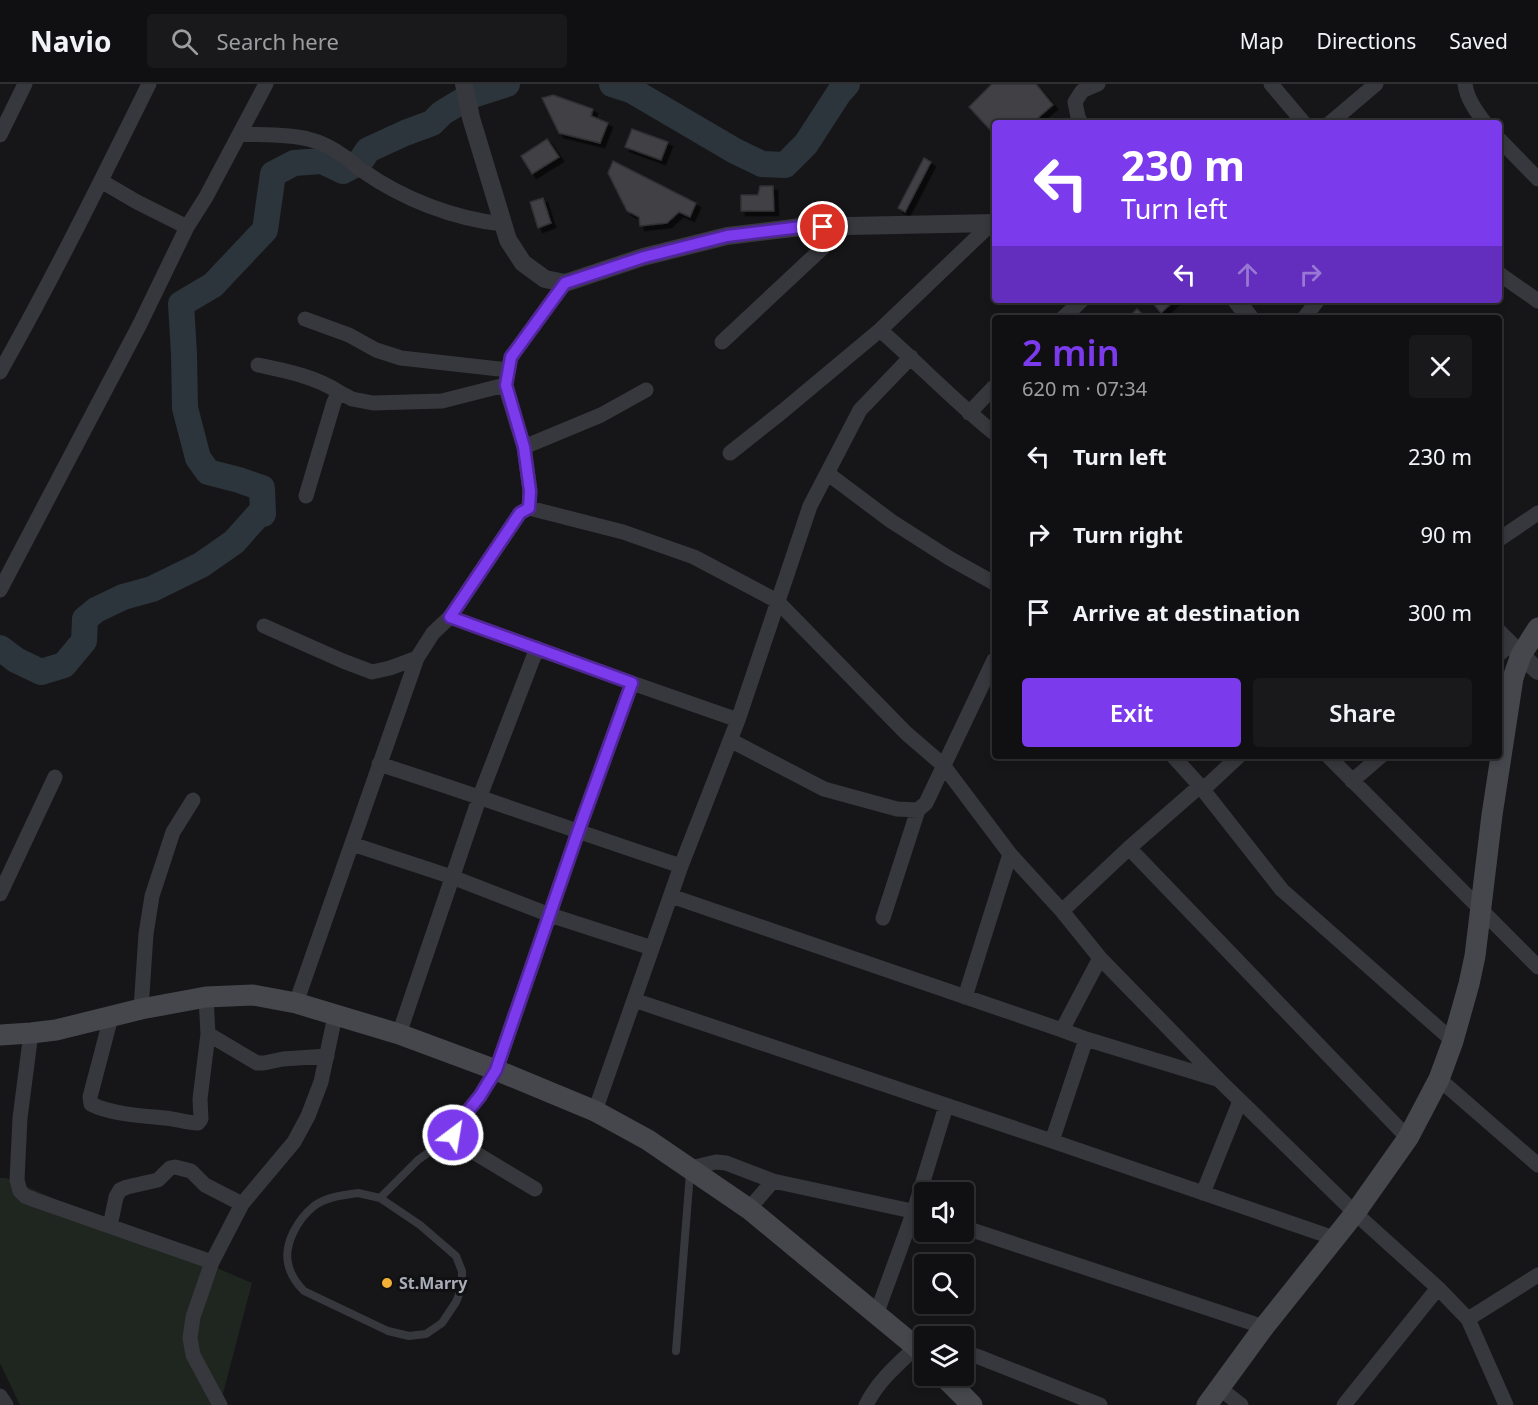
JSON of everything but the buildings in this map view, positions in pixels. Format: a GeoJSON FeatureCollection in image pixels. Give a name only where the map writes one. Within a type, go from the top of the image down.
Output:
{"type":"FeatureCollection","features":[{"type":"Feature","properties":{"kind":"main road"},"geometry":{"type":"LineString","coordinates":[[1502,743],[1513,678],[1507,646],[1538,628]]}},
{"type":"Feature","properties":{"kind":"main road"},"geometry":{"type":"LineString","coordinates":[[1213,1396],[1264,1327],[1355,1213],[1408,1138],[1439,1079],[1453,1041],[1475,956],[1500,759]]}},
{"type":"Feature","properties":{"kind":"main road"},"geometry":{"type":"LineString","coordinates":[[0,1035],[56,1030],[141,1009],[206,997],[254,995],[296,1003],[399,1034],[496,1070],[595,1111],[648,1140],[749,1209],[914,1344]]}},
{"type":"Feature","properties":{"kind":"main road"},"geometry":{"type":"LineString","coordinates":[[953,1386],[972,1405]]}},
{"type":"Feature","properties":{"kind":"street"},"geometry":{"type":"LineString","coordinates":[[0,135],[25,84]]}},
{"type":"Feature","properties":{"kind":"street"},"geometry":{"type":"LineString","coordinates":[[0,372],[101,181],[148,84]]}},
{"type":"Feature","properties":{"kind":"street"},"geometry":{"type":"LineString","coordinates":[[0,590],[140,324],[187,227],[206,197],[267,84]]}},
{"type":"Feature","properties":{"kind":"street"},"geometry":{"type":"LineString","coordinates":[[465,84],[471,118],[508,240],[523,263],[545,279],[565,283],[644,257],[727,236],[801,227],[992,223]]}},
{"type":"Feature","properties":{"kind":"street"},"geometry":{"type":"LineString","coordinates":[[1080,120],[1075,102],[1082,91],[1098,84]]}},
{"type":"Feature","properties":{"kind":"street"},"geometry":{"type":"LineString","coordinates":[[1271,84],[1301,120]]}},
{"type":"Feature","properties":{"kind":"street"},"geometry":{"type":"LineString","coordinates":[[1334,120],[1376,84]]}},
{"type":"Feature","properties":{"kind":"street"},"geometry":{"type":"LineString","coordinates":[[1465,84],[1474,108],[1483,120]]}},
{"type":"Feature","properties":{"kind":"street"},"geometry":{"type":"LineString","coordinates":[[240,135],[307,138],[325,144],[346,157],[362,171],[413,200],[460,216],[503,224]]}},
{"type":"Feature","properties":{"kind":"street"},"geometry":{"type":"LineString","coordinates":[[1502,142],[1538,179]]}},
{"type":"Feature","properties":{"kind":"street"},"geometry":{"type":"LineString","coordinates":[[101,181],[187,227]]}},
{"type":"Feature","properties":{"kind":"street"},"geometry":{"type":"LineString","coordinates":[[730,453],[880,330],[992,224]]}},
{"type":"Feature","properties":{"kind":"street"},"geometry":{"type":"LineString","coordinates":[[723,342],[845,227]]}},
{"type":"Feature","properties":{"kind":"street"},"geometry":{"type":"LineString","coordinates":[[1502,276],[1538,301]]}},
{"type":"Feature","properties":{"kind":"street"},"geometry":{"type":"LineString","coordinates":[[529,508],[530,491],[524,447],[507,378],[511,357],[565,283]]}},
{"type":"Feature","properties":{"kind":"street"},"geometry":{"type":"LineString","coordinates":[[1066,315],[1079,303]]}},
{"type":"Feature","properties":{"kind":"street"},"geometry":{"type":"LineString","coordinates":[[1238,303],[1248,315]]}},
{"type":"Feature","properties":{"kind":"street"},"geometry":{"type":"LineString","coordinates":[[1306,315],[1316,303]]}},
{"type":"Feature","properties":{"kind":"street"},"geometry":{"type":"LineString","coordinates":[[305,319],[349,335],[376,350],[401,358],[507,378]]}},
{"type":"Feature","properties":{"kind":"street"},"geometry":{"type":"LineString","coordinates":[[880,330],[992,431]]}},
{"type":"Feature","properties":{"kind":"street"},"geometry":{"type":"LineString","coordinates":[[595,1111],[681,866],[738,720],[810,506],[860,410],[911,357]]}},
{"type":"Feature","properties":{"kind":"street"},"geometry":{"type":"LineString","coordinates":[[258,365],[296,373],[326,384],[352,399],[373,403],[442,401],[507,378]]}},
{"type":"Feature","properties":{"kind":"street"},"geometry":{"type":"LineString","coordinates":[[969,413],[992,389]]}},
{"type":"Feature","properties":{"kind":"street"},"geometry":{"type":"LineString","coordinates":[[524,447],[601,415],[646,390]]}},
{"type":"Feature","properties":{"kind":"street"},"geometry":{"type":"LineString","coordinates":[[306,495],[339,392]]}},
{"type":"Feature","properties":{"kind":"street"},"geometry":{"type":"LineString","coordinates":[[827,473],[891,521],[992,583]]}},
{"type":"Feature","properties":{"kind":"street"},"geometry":{"type":"LineString","coordinates":[[296,1003],[417,658],[433,633],[450,617],[520,513],[529,508],[623,532],[694,557],[777,601],[906,733],[944,765],[1010,854],[1062,911],[1100,958],[1240,1101],[1468,1319],[1506,1405]]}},
{"type":"Feature","properties":{"kind":"street"},"geometry":{"type":"LineString","coordinates":[[1502,537],[1538,513]]}},
{"type":"Feature","properties":{"kind":"street"},"geometry":{"type":"LineString","coordinates":[[450,617],[738,720]]}},
{"type":"Feature","properties":{"kind":"street"},"geometry":{"type":"LineString","coordinates":[[264,626],[372,672],[417,658]]}},
{"type":"Feature","properties":{"kind":"street"},"geometry":{"type":"LineString","coordinates":[[1507,646],[1538,671]]}},
{"type":"Feature","properties":{"kind":"street"},"geometry":{"type":"LineString","coordinates":[[399,1034],[480,796],[537,648]]}},
{"type":"Feature","properties":{"kind":"street"},"geometry":{"type":"LineString","coordinates":[[883,918],[918,810],[926,803],[992,664]]}},
{"type":"Feature","properties":{"kind":"street"},"geometry":{"type":"LineString","coordinates":[[534,1189],[457,1142],[453,1135],[455,1127],[480,1096],[496,1070],[632,683]]}},
{"type":"Feature","properties":{"kind":"street"},"geometry":{"type":"LineString","coordinates":[[730,740],[824,789],[897,809],[918,810]]}},
{"type":"Feature","properties":{"kind":"street"},"geometry":{"type":"LineString","coordinates":[[1176,759],[1200,786],[1282,890],[1453,1041]]}},
{"type":"Feature","properties":{"kind":"street"},"geometry":{"type":"LineString","coordinates":[[1062,911],[1129,848],[1200,786],[1209,784],[1236,759]]}},
{"type":"Feature","properties":{"kind":"street"},"geometry":{"type":"LineString","coordinates":[[1331,759],[1538,967]]}},
{"type":"Feature","properties":{"kind":"street"},"geometry":{"type":"LineString","coordinates":[[1352,781],[1378,759]]}},
{"type":"Feature","properties":{"kind":"street"},"geometry":{"type":"LineString","coordinates":[[379,764],[480,796],[681,866]]}},
{"type":"Feature","properties":{"kind":"street"},"geometry":{"type":"LineString","coordinates":[[0,894],[55,777]]}},
{"type":"Feature","properties":{"kind":"street"},"geometry":{"type":"LineString","coordinates":[[141,1009],[146,934],[152,896],[173,832],[193,800]]}},
{"type":"Feature","properties":{"kind":"street"},"geometry":{"type":"LineString","coordinates":[[352,844],[452,877],[550,915],[652,948]]}},
{"type":"Feature","properties":{"kind":"street"},"geometry":{"type":"LineString","coordinates":[[1129,848],[1408,1138]]}},
{"type":"Feature","properties":{"kind":"street"},"geometry":{"type":"LineString","coordinates":[[965,997],[1010,854]]}},
{"type":"Feature","properties":{"kind":"street"},"geometry":{"type":"LineString","coordinates":[[671,896],[1086,1039],[1219,1080]]}},
{"type":"Feature","properties":{"kind":"street"},"geometry":{"type":"LineString","coordinates":[[1062,1030],[1100,958]]}},
{"type":"Feature","properties":{"kind":"street"},"geometry":{"type":"LineString","coordinates":[[111,1017],[90,1104],[138,1116],[167,1118],[188,1123],[200,1121],[201,1089],[208,1034],[206,997]]}},
{"type":"Feature","properties":{"kind":"street"},"geometry":{"type":"LineString","coordinates":[[634,1000],[1334,1239]]}},
{"type":"Feature","properties":{"kind":"street"},"geometry":{"type":"LineString","coordinates":[[220,1405],[193,1355],[190,1338],[193,1317],[212,1262],[242,1203],[294,1142],[308,1116],[321,1082],[335,1016]]}},
{"type":"Feature","properties":{"kind":"street"},"geometry":{"type":"LineString","coordinates":[[31,1034],[20,1118],[17,1180],[20,1191],[35,1200],[212,1262]]}},
{"type":"Feature","properties":{"kind":"street"},"geometry":{"type":"LineString","coordinates":[[208,1034],[257,1063],[327,1056]]}},
{"type":"Feature","properties":{"kind":"street"},"geometry":{"type":"LineString","coordinates":[[1052,1141],[1086,1039]]}},
{"type":"Feature","properties":{"kind":"street"},"geometry":{"type":"LineString","coordinates":[[1439,1079],[1538,1166]]}},
{"type":"Feature","properties":{"kind":"street"},"geometry":{"type":"LineString","coordinates":[[1203,1193],[1240,1101]]}},
{"type":"Feature","properties":{"kind":"street"},"geometry":{"type":"LineString","coordinates":[[927,1182],[946,1106]]}},
{"type":"Feature","properties":{"kind":"street"},"geometry":{"type":"LineString","coordinates":[[690,1168],[716,1162],[726,1163],[773,1180],[914,1211]]}},
{"type":"Feature","properties":{"kind":"street"},"geometry":{"type":"LineString","coordinates":[[110,1226],[116,1197],[120,1190],[158,1180],[170,1168],[175,1167],[191,1171],[205,1185],[242,1203]]}},
{"type":"Feature","properties":{"kind":"street"},"geometry":{"type":"LineString","coordinates":[[749,1209],[773,1180]]}},
{"type":"Feature","properties":{"kind":"street"},"geometry":{"type":"LineString","coordinates":[[876,1314],[914,1224]]}},
{"type":"Feature","properties":{"kind":"street"},"geometry":{"type":"LineString","coordinates":[[974,1231],[1264,1327]]}},
{"type":"Feature","properties":{"kind":"street"},"geometry":{"type":"LineString","coordinates":[[1468,1319],[1538,1275]]}},
{"type":"Feature","properties":{"kind":"street"},"geometry":{"type":"LineString","coordinates":[[1344,1405],[1438,1288]]}},
{"type":"Feature","properties":{"kind":"street"},"geometry":{"type":"LineString","coordinates":[[866,1405],[873,1390],[883,1379],[914,1355]]}},
{"type":"Feature","properties":{"kind":"street"},"geometry":{"type":"LineString","coordinates":[[974,1355],[1100,1405]]}},
{"type":"Feature","properties":{"kind":"street"},"geometry":{"type":"LineString","coordinates":[[0,1396],[6,1405]]}},
{"type":"Feature","properties":{"kind":"street"},"geometry":{"type":"LineString","coordinates":[[1213,1396],[1241,1405]]}},
{"type":"Feature","properties":{"kind":"lane"},"geometry":{"type":"LineString","coordinates":[[380,1198],[418,1160],[453,1135]]}},
{"type":"Feature","properties":{"kind":"lane"},"geometry":{"type":"LineString","coordinates":[[676,1351],[690,1168]]}},
{"type":"Feature","properties":{"kind":"lane"},"geometry":{"type":"LineString","coordinates":[[358,1193],[380,1198],[420,1225],[456,1256],[462,1271],[462,1287],[456,1302],[442,1323],[426,1334],[409,1336],[388,1331],[304,1291],[295,1282],[288,1263],[289,1242],[298,1223],[314,1206],[334,1197],[358,1193]]}},
{"type":"Feature","properties":{"kind":"shaded area"},"geometry":{"type":"Polygon","coordinates":[[[0,1178],[6,1178],[252,1283],[220,1405],[20,1405],[0,1363],[0,1178]]]}},
{"type":"Feature","properties":{"kind":"waterway"},"geometry":{"type":"LineString","coordinates":[[0,648],[16,660],[41,672],[64,665],[84,641],[85,619],[96,610],[123,597],[152,589],[201,565],[234,542],[259,514],[263,514],[262,488],[208,472],[198,458],[185,408],[181,304],[213,285],[265,230],[273,174],[294,163],[322,161],[343,171],[360,162],[368,150],[432,123],[442,113],[470,96],[507,84]]}},
{"type":"Feature","properties":{"kind":"waterway"},"geometry":{"type":"LineString","coordinates":[[612,84],[631,90],[735,151],[762,164],[785,165],[806,144],[847,84]]}},
{"type":"Feature","properties":{"kind":"place","name":"St.Marry"},"geometry":{"type":"Point","coordinates":[387,1283]}},
{"type":"Feature","properties":{"kind":"route"},"geometry":{"type":"LineString","coordinates":[[453,1135],[455,1127],[480,1096],[496,1070],[632,683],[450,617],[520,513],[529,508],[530,491],[524,447],[506,385],[511,357],[565,283],[644,257],[727,236],[801,227],[823,227]]}}]}
